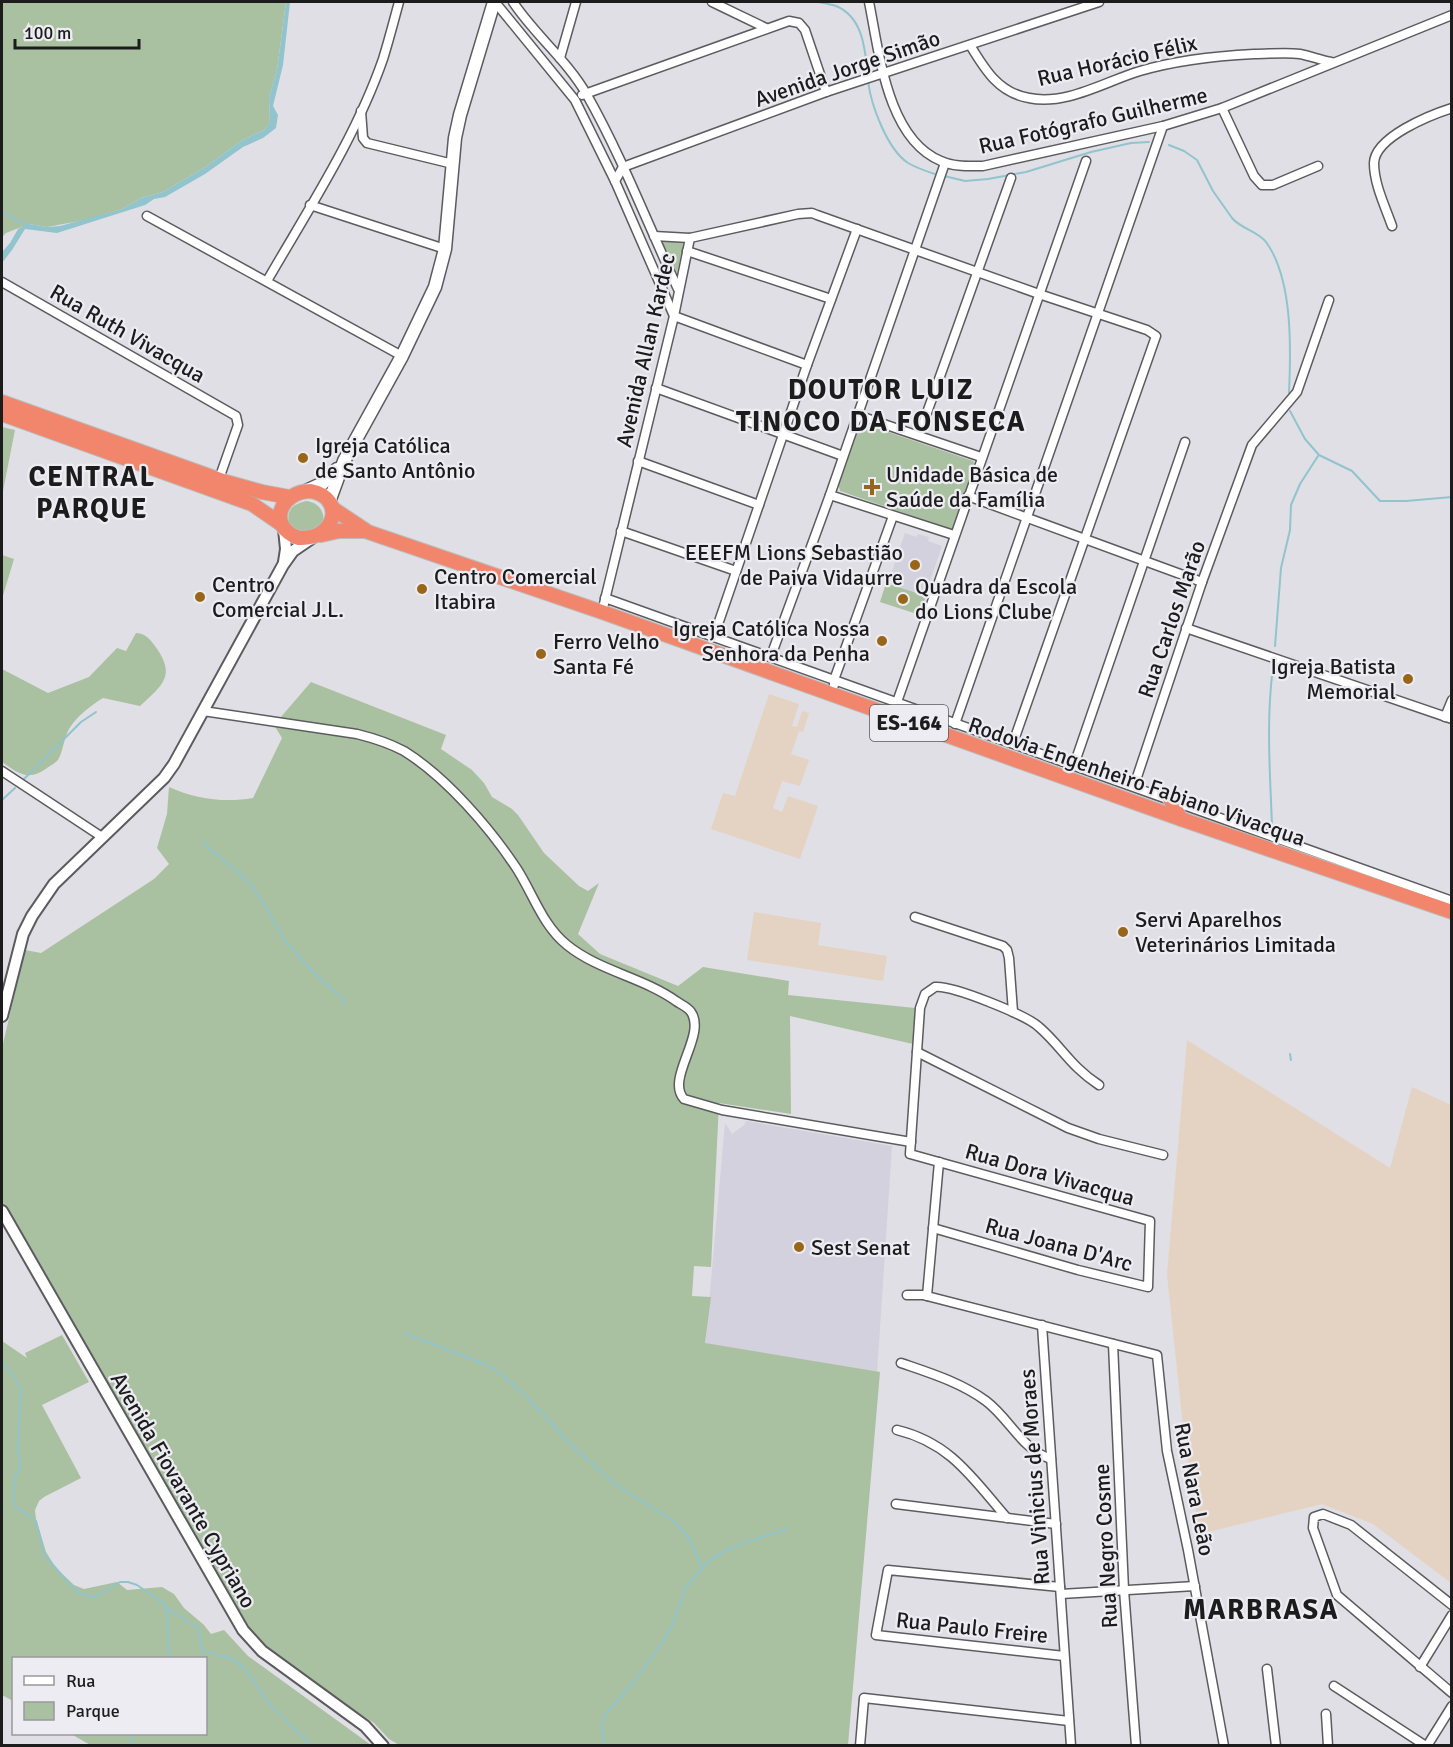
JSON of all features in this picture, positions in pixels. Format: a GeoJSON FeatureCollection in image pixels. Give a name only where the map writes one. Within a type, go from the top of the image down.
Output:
{"type":"FeatureCollection","features":[{"type":"Feature","properties":{"kind":"highway"},"geometry":{"type":"LineString","coordinates":[[2,402],[219,479],[290,497]]}},
{"type":"Feature","properties":{"kind":"highway"},"geometry":{"type":"LineString","coordinates":[[2,414],[240,499],[262,509],[293,537],[317,536],[328,527],[332,515],[331,505],[317,492],[306,491],[290,497],[285,501],[280,512],[283,526]]}},
{"type":"Feature","properties":{"kind":"highway","name":"Rodovia Engenheiro Fabiano Vivacqua"},"geometry":{"type":"LineString","coordinates":[[331,505],[368,532]]}},
{"type":"Feature","properties":{"kind":"highway","name":"Rodovia Engenheiro Fabiano Vivacqua"},"geometry":{"type":"LineString","coordinates":[[317,536],[339,531],[368,532],[602,612],[1181,819],[1366,876],[1452,912]]}},
{"type":"Feature","properties":{"kind":"highway"},"geometry":{"type":"LineString","coordinates":[[1170,799],[1181,819]]}},
{"type":"Feature","properties":{"kind":"main road"},"geometry":{"type":"LineString","coordinates":[[331,505],[344,461],[402,356],[435,287],[445,249],[460,115],[494,2]]}},
{"type":"Feature","properties":{"kind":"main road"},"geometry":{"type":"LineString","coordinates":[[306,491],[323,483],[344,461]]}},
{"type":"Feature","properties":{"kind":"street"},"geometry":{"type":"LineString","coordinates":[[267,281],[361,111],[383,59],[399,2]]}},
{"type":"Feature","properties":{"kind":"street"},"geometry":{"type":"LineString","coordinates":[[494,2],[574,100],[615,182],[674,316],[807,365]]}},
{"type":"Feature","properties":{"kind":"street"},"geometry":{"type":"LineString","coordinates":[[513,2],[586,93],[623,167],[678,290]]}},
{"type":"Feature","properties":{"kind":"street"},"geometry":{"type":"LineString","coordinates":[[560,58],[576,2]]}},
{"type":"Feature","properties":{"kind":"street"},"geometry":{"type":"LineString","coordinates":[[712,2],[766,28]]}},
{"type":"Feature","properties":{"kind":"street","name":"Rua Fotógrafo Guilherme"},"geometry":{"type":"LineString","coordinates":[[869,2],[893,106],[915,143],[944,166],[982,166],[1163,126],[1222,108],[1452,15]]}},
{"type":"Feature","properties":{"kind":"street","name":"Avenida Jorge Simão"},"geometry":{"type":"LineString","coordinates":[[623,167],[826,92],[1099,2]]}},
{"type":"Feature","properties":{"kind":"street"},"geometry":{"type":"LineString","coordinates":[[574,100],[586,93],[789,21],[799,23],[805,30],[826,92]]}},
{"type":"Feature","properties":{"kind":"street","name":"Rua Horácio Félix"},"geometry":{"type":"LineString","coordinates":[[970,45],[988,73],[1000,86],[1015,95],[1031,99],[1048,99],[1073,94],[1141,70],[1215,56],[1281,53],[1300,54],[1331,62]]}},
{"type":"Feature","properties":{"kind":"street"},"geometry":{"type":"LineString","coordinates":[[1222,108],[1254,176],[1262,185],[1273,185],[1318,166]]}},
{"type":"Feature","properties":{"kind":"street"},"geometry":{"type":"LineString","coordinates":[[1392,226],[1377,185],[1375,156],[1388,139],[1438,112],[1452,108]]}},
{"type":"Feature","properties":{"kind":"street"},"geometry":{"type":"LineString","coordinates":[[361,111],[363,138],[367,143],[453,164]]}},
{"type":"Feature","properties":{"kind":"street"},"geometry":{"type":"LineString","coordinates":[[955,724],[1163,126]]}},
{"type":"Feature","properties":{"kind":"street"},"geometry":{"type":"LineString","coordinates":[[897,702],[1086,161]]}},
{"type":"Feature","properties":{"kind":"street"},"geometry":{"type":"LineString","coordinates":[[771,656],[830,495],[944,166]]}},
{"type":"Feature","properties":{"kind":"street"},"geometry":{"type":"LineString","coordinates":[[615,182],[623,167]]}},
{"type":"Feature","properties":{"kind":"street"},"geometry":{"type":"LineString","coordinates":[[919,435],[1011,178]]}},
{"type":"Feature","properties":{"kind":"street"},"geometry":{"type":"LineString","coordinates":[[310,205],[445,249]]}},
{"type":"Feature","properties":{"kind":"street"},"geometry":{"type":"LineString","coordinates":[[629,214],[641,208]]}},
{"type":"Feature","properties":{"kind":"street","name":"Avenida Allan Kardec"},"geometry":{"type":"LineString","coordinates":[[602,612],[674,316],[690,238],[806,213],[812,213],[1147,330],[1156,336],[1086,539]]}},
{"type":"Feature","properties":{"kind":"street"},"geometry":{"type":"LineString","coordinates":[[147,216],[402,356]]}},
{"type":"Feature","properties":{"kind":"street"},"geometry":{"type":"LineString","coordinates":[[714,636],[807,365],[857,229]]}},
{"type":"Feature","properties":{"kind":"street"},"geometry":{"type":"LineString","coordinates":[[654,236],[690,238]]}},
{"type":"Feature","properties":{"kind":"street"},"geometry":{"type":"LineString","coordinates":[[687,251],[831,298]]}},
{"type":"Feature","properties":{"kind":"street","name":"Rua Ruth Vivacqua"},"geometry":{"type":"LineString","coordinates":[[2,282],[236,416],[238,425],[219,479]]}},
{"type":"Feature","properties":{"kind":"street","name":"Rua Carlos Marão"},"geometry":{"type":"LineString","coordinates":[[1134,786],[1186,628],[1252,445],[1297,392],[1329,300]]}},
{"type":"Feature","properties":{"kind":"street"},"geometry":{"type":"LineString","coordinates":[[656,388],[843,456]]}},
{"type":"Feature","properties":{"kind":"street"},"geometry":{"type":"LineString","coordinates":[[857,415],[981,457]]}},
{"type":"Feature","properties":{"kind":"street"},"geometry":{"type":"LineString","coordinates":[[1074,765],[1185,442]]}},
{"type":"Feature","properties":{"kind":"street"},"geometry":{"type":"LineString","coordinates":[[638,461],[759,505]]}},
{"type":"Feature","properties":{"kind":"street"},"geometry":{"type":"LineString","coordinates":[[830,495],[954,535]]}},
{"type":"Feature","properties":{"kind":"street"},"geometry":{"type":"LineString","coordinates":[[968,496],[1202,582]]}},
{"type":"Feature","properties":{"kind":"street"},"geometry":{"type":"LineString","coordinates":[[836,697],[834,680],[893,516]]}},
{"type":"Feature","properties":{"kind":"street"},"geometry":{"type":"LineString","coordinates":[[283,526],[286,549],[283,565]]}},
{"type":"Feature","properties":{"kind":"street"},"geometry":{"type":"LineString","coordinates":[[621,531],[736,571]]}},
{"type":"Feature","properties":{"kind":"street"},"geometry":{"type":"LineString","coordinates":[[2,1016],[23,934],[32,916],[54,884],[164,778],[174,764],[283,565],[293,551],[317,536]]}},
{"type":"Feature","properties":{"kind":"street"},"geometry":{"type":"LineString","coordinates":[[1013,743],[1086,539]]}},
{"type":"Feature","properties":{"kind":"street"},"geometry":{"type":"LineString","coordinates":[[605,598],[1170,799],[1366,876],[1452,901]]}},
{"type":"Feature","properties":{"kind":"street"},"geometry":{"type":"LineString","coordinates":[[1186,628],[1448,718],[1452,700]]}},
{"type":"Feature","properties":{"kind":"street"},"geometry":{"type":"LineString","coordinates":[[203,711],[357,734],[379,740],[403,751],[428,769],[481,820],[517,869],[550,926],[565,944],[586,959],[646,983],[691,1011],[694,1031],[679,1084],[680,1095],[684,1099],[722,1110],[911,1142]]}},
{"type":"Feature","properties":{"kind":"street"},"geometry":{"type":"LineString","coordinates":[[2,771],[102,837]]}},
{"type":"Feature","properties":{"kind":"street"},"geometry":{"type":"LineString","coordinates":[[915,917],[1003,946],[1009,958],[1013,1012]]}},
{"type":"Feature","properties":{"kind":"street"},"geometry":{"type":"LineString","coordinates":[[927,1296],[939,1162],[910,1154],[922,1001],[930,989],[947,988],[1013,1012],[1038,1025],[1083,1075],[1099,1085]]}},
{"type":"Feature","properties":{"kind":"street"},"geometry":{"type":"LineString","coordinates":[[917,1052],[1068,1128],[1099,1139],[1163,1155]]}},
{"type":"Feature","properties":{"kind":"street","name":"Rua Dora Vivacqua"},"geometry":{"type":"LineString","coordinates":[[939,1162],[1150,1221]]}},
{"type":"Feature","properties":{"kind":"street","name":"Avenida Fiovarante Cypriano"},"geometry":{"type":"LineString","coordinates":[[2,1211],[243,1630],[262,1651],[365,1726],[383,1746]]}},
{"type":"Feature","properties":{"kind":"street","name":"Rua Joana D'Arc"},"geometry":{"type":"LineString","coordinates":[[933,1228],[1078,1270],[1148,1287],[1150,1221]]}},
{"type":"Feature","properties":{"kind":"street"},"geometry":{"type":"LineString","coordinates":[[907,1295],[927,1296],[1042,1325]]}},
{"type":"Feature","properties":{"kind":"street","name":"Rua Nara Leão"},"geometry":{"type":"LineString","coordinates":[[1042,1325],[1157,1355],[1167,1451],[1195,1586],[1224,1746]]}},
{"type":"Feature","properties":{"kind":"street","name":"Rua Vinicius de Moraes"},"geometry":{"type":"LineString","coordinates":[[1042,1325],[1071,1746]]}},
{"type":"Feature","properties":{"kind":"street","name":"Rua Negro Cosme"},"geometry":{"type":"LineString","coordinates":[[1113,1344],[1124,1590],[1136,1746]]}},
{"type":"Feature","properties":{"kind":"street"},"geometry":{"type":"LineString","coordinates":[[901,1363],[956,1382],[985,1400],[1028,1447],[1039,1455],[1051,1459]]}},
{"type":"Feature","properties":{"kind":"street"},"geometry":{"type":"LineString","coordinates":[[897,1430],[916,1434],[946,1451],[957,1460],[1007,1518]]}},
{"type":"Feature","properties":{"kind":"street"},"geometry":{"type":"LineString","coordinates":[[896,1504],[1056,1524]]}},
{"type":"Feature","properties":{"kind":"street"},"geometry":{"type":"LineString","coordinates":[[1452,1605],[1351,1525],[1323,1514],[1314,1517],[1313,1527],[1337,1595],[1452,1693]]}},
{"type":"Feature","properties":{"kind":"street","name":"Rua Paulo Freire"},"geometry":{"type":"LineString","coordinates":[[1060,1590],[888,1570],[876,1635],[1064,1656]]}},
{"type":"Feature","properties":{"kind":"street"},"geometry":{"type":"LineString","coordinates":[[1060,1590],[1124,1590],[1195,1586]]}},
{"type":"Feature","properties":{"kind":"street"},"geometry":{"type":"LineString","coordinates":[[1420,1667],[1452,1615]]}},
{"type":"Feature","properties":{"kind":"street"},"geometry":{"type":"LineString","coordinates":[[1268,1668],[1276,1746]]}},
{"type":"Feature","properties":{"kind":"street"},"geometry":{"type":"LineString","coordinates":[[1334,1686],[1426,1746],[1452,1706]]}},
{"type":"Feature","properties":{"kind":"street"},"geometry":{"type":"LineString","coordinates":[[860,1746],[864,1698],[1069,1722]]}},
{"type":"Feature","properties":{"kind":"street"},"geometry":{"type":"LineString","coordinates":[[1326,1714],[1328,1746]]}},
{"type":"Feature","properties":{"kind":"shaded area","name":"EEEFM Lions Sebastião de Paiva Vidaurre"},"geometry":{"type":"Polygon","coordinates":[[[905,533],[916,537],[918,534],[929,537],[928,541],[942,546],[925,596],[888,583],[905,533]]]}},
{"type":"Feature","properties":{"kind":"shaded area"},"geometry":{"type":"Polygon","coordinates":[[[769,694],[799,704],[792,726],[797,727],[802,711],[809,713],[803,732],[799,731],[791,754],[809,760],[800,786],[782,781],[773,808],[782,812],[788,796],[818,806],[800,859],[711,829],[723,793],[735,796],[769,694]]]}},
{"type":"Feature","properties":{"kind":"shaded area"},"geometry":{"type":"Polygon","coordinates":[[[754,912],[821,923],[818,945],[887,956],[883,981],[747,960],[754,912]]]}},
{"type":"Feature","properties":{"kind":"shaded area"},"geometry":{"type":"Polygon","coordinates":[[[1187,1040],[1390,1168],[1412,1087],[1451,1105],[1451,1583],[1373,1524],[1322,1504],[1200,1534],[1185,1445],[1167,1275],[1187,1040]]]}},
{"type":"Feature","properties":{"kind":"shaded area","name":"Sest Senat"},"geometry":{"type":"Polygon","coordinates":[[[746,1121],[892,1146],[877,1374],[705,1348],[725,1123],[732,1134],[746,1121]]]}},
{"type":"Feature","properties":{"kind":"green space"},"geometry":{"type":"Polygon","coordinates":[[[2,2],[286,2],[277,70],[269,97],[270,123],[264,130],[241,141],[207,166],[163,192],[141,198],[122,209],[85,220],[47,227],[29,224],[6,233],[2,237],[2,2]]]}},
{"type":"Feature","properties":{"kind":"green space"},"geometry":{"type":"Polygon","coordinates":[[[662,241],[684,241],[677,273],[662,241]]]}},
{"type":"Feature","properties":{"kind":"green space"},"geometry":{"type":"Polygon","coordinates":[[[862,423],[973,461],[976,466],[953,530],[840,491],[838,483],[857,428],[862,423]]]}},
{"type":"Feature","properties":{"kind":"green space"},"geometry":{"type":"Polygon","coordinates":[[[2,427],[15,430],[2,496],[2,427]]]}},
{"type":"Feature","properties":{"kind":"green space"},"geometry":{"type":"Polygon","coordinates":[[[306,501],[312,502],[321,509],[322,524],[312,531],[296,531],[289,523],[290,511],[306,501]]]}},
{"type":"Feature","properties":{"kind":"green space"},"geometry":{"type":"Polygon","coordinates":[[[2,555],[14,559],[2,599],[2,555]]]}},
{"type":"Feature","properties":{"kind":"green space","name":"Quadra da Escola do Lions Clube"},"geometry":{"type":"Polygon","coordinates":[[[886,583],[926,596],[920,615],[880,602],[886,583]]]}},
{"type":"Feature","properties":{"kind":"green space"},"geometry":{"type":"Polygon","coordinates":[[[136,633],[142,634],[155,646],[165,665],[166,672],[161,685],[140,706],[103,698],[98,701],[72,724],[58,760],[34,775],[13,770],[2,762],[2,669],[48,693],[89,677],[117,648],[126,651],[136,633]]]}},
{"type":"Feature","properties":{"kind":"green space"},"geometry":{"type":"Polygon","coordinates":[[[311,682],[446,735],[441,749],[472,770],[484,783],[492,797],[518,815],[544,853],[579,886],[588,891],[599,883],[578,934],[600,954],[678,986],[703,967],[789,981],[788,995],[915,1008],[913,1044],[790,1016],[791,1114],[719,1103],[711,1267],[694,1266],[692,1296],[711,1297],[705,1343],[880,1372],[848,1745],[399,1745],[389,1739],[374,1723],[283,1663],[248,1627],[2,1202],[2,1048],[25,950],[41,953],[154,879],[169,864],[157,848],[167,814],[169,787],[210,799],[253,798],[282,738],[274,725],[311,682]]]}},
{"type":"Feature","properties":{"kind":"green space"},"geometry":{"type":"Polygon","coordinates":[[[62,1335],[89,1382],[42,1405],[81,1478],[44,1497],[39,1501],[35,1510],[46,1552],[56,1568],[74,1585],[84,1589],[117,1582],[127,1590],[162,1587],[174,1594],[184,1608],[211,1634],[224,1630],[248,1656],[371,1745],[92,1746],[73,1735],[207,1735],[207,1657],[12,1657],[12,1700],[2,1695],[2,1341],[27,1358],[25,1353],[62,1335]]]}},
{"type":"Feature","properties":{"kind":"water"},"geometry":{"type":"Polygon","coordinates":[[[286,2],[290,2],[283,65],[273,106],[278,115],[276,128],[165,197],[57,233],[25,229],[2,263],[2,252],[18,229],[25,225],[60,226],[122,209],[141,198],[163,192],[207,166],[241,141],[264,130],[270,123],[269,97],[277,70],[286,2]]]}},
{"type":"Feature","properties":{"kind":"waterway"},"geometry":{"type":"LineString","coordinates":[[818,2],[836,6],[852,18],[861,35],[868,75]]}},
{"type":"Feature","properties":{"kind":"waterway"},"geometry":{"type":"LineString","coordinates":[[868,81],[876,114],[893,148],[908,163],[938,175]]}},
{"type":"Feature","properties":{"kind":"waterway"},"geometry":{"type":"LineString","coordinates":[[944,176],[965,181],[988,179],[1026,172],[1091,152],[1131,143],[1149,142]]}},
{"type":"Feature","properties":{"kind":"waterway"},"geometry":{"type":"LineString","coordinates":[[1169,145],[1197,160],[1213,191],[1232,218],[1263,238],[1275,257],[1286,294],[1290,336],[1289,393]]}},
{"type":"Feature","properties":{"kind":"waterway"},"geometry":{"type":"LineString","coordinates":[[2,212],[27,225]]}},
{"type":"Feature","properties":{"kind":"waterway"},"geometry":{"type":"LineString","coordinates":[[1290,411],[1305,439],[1319,455],[1352,471],[1380,501],[1452,497]]}},
{"type":"Feature","properties":{"kind":"waterway"},"geometry":{"type":"LineString","coordinates":[[1275,646],[1281,568],[1290,530],[1291,505],[1300,484],[1318,456]]}},
{"type":"Feature","properties":{"kind":"waterway"},"geometry":{"type":"LineString","coordinates":[[1272,825],[1269,727],[1273,667]]}},
{"type":"Feature","properties":{"kind":"waterway"},"geometry":{"type":"LineString","coordinates":[[24,779],[81,722],[96,712]]}},
{"type":"Feature","properties":{"kind":"waterway"},"geometry":{"type":"LineString","coordinates":[[2,800],[15,788]]}},
{"type":"Feature","properties":{"kind":"waterway"},"geometry":{"type":"LineString","coordinates":[[203,840],[205,845],[247,880],[263,902],[284,940],[315,974],[341,997],[345,1005]]}},
{"type":"Feature","properties":{"kind":"waterway"},"geometry":{"type":"LineString","coordinates":[[1290,1054],[1291,1060]]}},
{"type":"Feature","properties":{"kind":"waterway"},"geometry":{"type":"LineString","coordinates":[[404,1333],[487,1365],[501,1374],[527,1397],[572,1446],[615,1484],[675,1522],[689,1538],[702,1568]]}},
{"type":"Feature","properties":{"kind":"waterway"},"geometry":{"type":"LineString","coordinates":[[2,1361],[21,1390],[18,1446],[20,1467],[15,1477],[13,1497],[16,1507],[36,1521],[45,1556],[77,1592],[91,1597],[98,1596],[120,1582],[128,1582],[137,1585],[163,1603],[167,1610],[169,1657]]}},
{"type":"Feature","properties":{"kind":"waterway"},"geometry":{"type":"LineString","coordinates":[[605,1746],[602,1733],[604,1716],[632,1684],[664,1640],[686,1587],[713,1557],[743,1543],[787,1529]]}},
{"type":"Feature","properties":{"kind":"waterway"},"geometry":{"type":"LineString","coordinates":[[165,1607],[198,1628],[202,1650],[229,1658],[241,1666],[266,1699],[313,1746]]}},
{"type":"Feature","properties":{"kind":"waterway"},"geometry":{"type":"LineString","coordinates":[[129,1746],[134,1735]]}},
{"type":"Feature","properties":{"kind":"place","name":"Igreja Católica de Santo Antônio"},"geometry":{"type":"Point","coordinates":[303,458]}},
{"type":"Feature","properties":{"kind":"place","name":"Unidade Básica de Saúde da Família"},"geometry":{"type":"Point","coordinates":[872,487]}},
{"type":"Feature","properties":{"kind":"place","name":"EEEFM Lions Sebastião de Paiva Vidaurre"},"geometry":{"type":"Point","coordinates":[915,565]}},
{"type":"Feature","properties":{"kind":"place","name":"Centro Comercial Itabira"},"geometry":{"type":"Point","coordinates":[422,589]}},
{"type":"Feature","properties":{"kind":"place","name":"Centro Comercial J.L."},"geometry":{"type":"Point","coordinates":[200,597]}},
{"type":"Feature","properties":{"kind":"place","name":"Quadra da Escola do Lions Clube"},"geometry":{"type":"Point","coordinates":[903,599]}},
{"type":"Feature","properties":{"kind":"place","name":"Igreja Católica Nossa Senhora da Penha"},"geometry":{"type":"Point","coordinates":[882,641]}},
{"type":"Feature","properties":{"kind":"place","name":"Ferro Velho Santa Fé"},"geometry":{"type":"Point","coordinates":[541,654]}},
{"type":"Feature","properties":{"kind":"place","name":"Igreja Batista Memorial"},"geometry":{"type":"Point","coordinates":[1408,679]}},
{"type":"Feature","properties":{"kind":"place","name":"Servi Aparelhos Veterinários Limitada"},"geometry":{"type":"Point","coordinates":[1123,932]}},
{"type":"Feature","properties":{"kind":"place","name":"Sest Senat"},"geometry":{"type":"Point","coordinates":[799,1247]}},
{"type":"Feature","properties":{"kind":"district","name":"DOUTOR LUIZ TINOCO DA FONSECA"},"geometry":{"type":"Point","coordinates":[881,405]}},
{"type":"Feature","properties":{"kind":"district","name":"CENTRAL PARQUE"},"geometry":{"type":"Point","coordinates":[92,492]}},
{"type":"Feature","properties":{"kind":"district","name":"MARBRASA"},"geometry":{"type":"Point","coordinates":[1261,1609]}}]}
